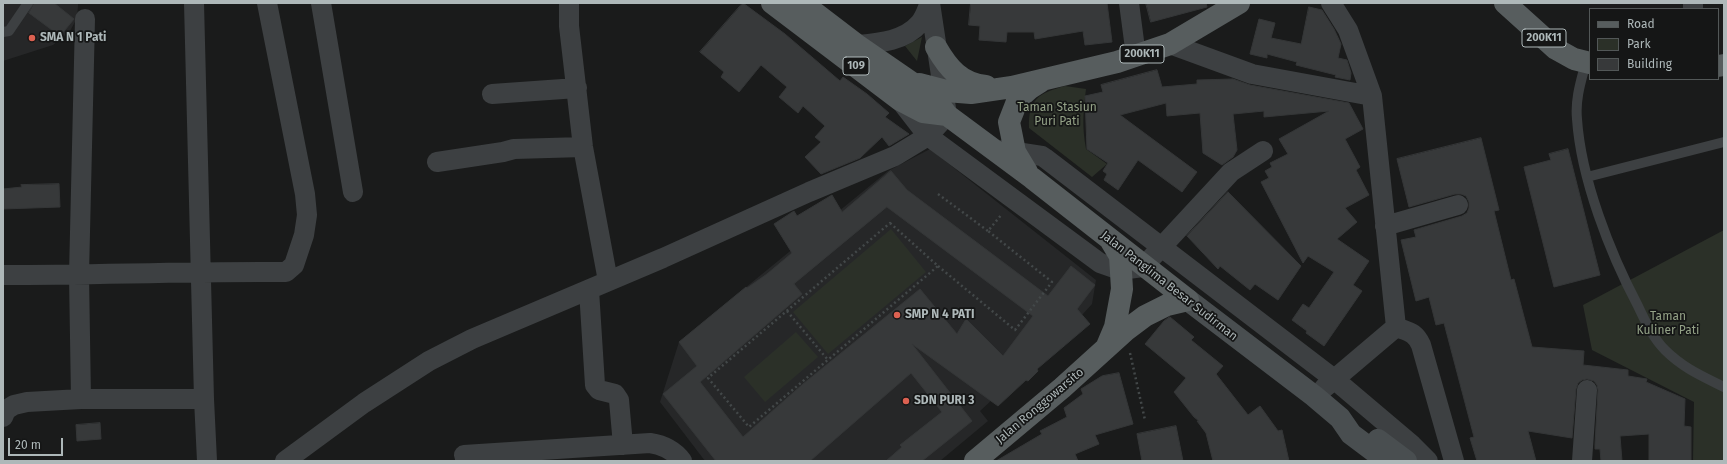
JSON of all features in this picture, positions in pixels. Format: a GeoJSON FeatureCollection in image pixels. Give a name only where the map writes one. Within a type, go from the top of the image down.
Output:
{"type":"FeatureCollection","features":[{"type":"Feature","properties":{"kind":"main road","name":"109"},"geometry":{"type":"LineString","coordinates":[[772,3],[900,100],[923,112],[947,115]]}},
{"type":"Feature","properties":{"kind":"main road","name":"109"},"geometry":{"type":"LineString","coordinates":[[802,3],[857,45],[913,83]]}},
{"type":"Feature","properties":{"kind":"main road","name":"200K11"},"geometry":{"type":"LineString","coordinates":[[1041,79],[1136,56],[1170,44],[1239,3]]}},
{"type":"Feature","properties":{"kind":"main road","name":"200K11"},"geometry":{"type":"LineString","coordinates":[[1505,3],[1556,49],[1574,59],[1588,63]]}},
{"type":"Feature","properties":{"kind":"main road"},"geometry":{"type":"LineString","coordinates":[[936,47],[951,70],[969,82],[980,85],[1012,87]]}},
{"type":"Feature","properties":{"kind":"main road"},"geometry":{"type":"LineString","coordinates":[[913,83],[943,91],[971,93],[1012,87],[1041,79]]}},
{"type":"Feature","properties":{"kind":"main road"},"geometry":{"type":"LineString","coordinates":[[1032,178],[1015,152],[1009,122],[1018,99],[1041,79]]}},
{"type":"Feature","properties":{"kind":"main road"},"geometry":{"type":"LineString","coordinates":[[913,83],[934,98],[947,115]]}},
{"type":"Feature","properties":{"kind":"main road","name":"Jalan Panglima Besar Sudirman"},"geometry":{"type":"LineString","coordinates":[[947,115],[1032,178],[1143,266],[1314,396],[1340,418],[1352,434],[1387,461]]}},
{"type":"Feature","properties":{"kind":"main road"},"geometry":{"type":"LineString","coordinates":[[1105,350],[1114,327],[1122,289],[1120,256],[1111,241]]}},
{"type":"Feature","properties":{"kind":"main road","name":"Jalan Ronggowarsito"},"geometry":{"type":"LineString","coordinates":[[975,461],[1062,388],[1125,331],[1145,316],[1167,305],[1188,300]]}},
{"type":"Feature","properties":{"kind":"main road"},"geometry":{"type":"LineString","coordinates":[[1340,418],[1356,422],[1406,461]]}},
{"type":"Feature","properties":{"kind":"street"},"geometry":{"type":"LineString","coordinates":[[194,3],[200,271],[207,461]]}},
{"type":"Feature","properties":{"kind":"street"},"geometry":{"type":"LineString","coordinates":[[3,275],[79,275],[200,271],[286,272],[294,266],[304,235],[307,215],[305,194],[267,3]]}},
{"type":"Feature","properties":{"kind":"street"},"geometry":{"type":"LineString","coordinates":[[321,3],[353,192]]}},
{"type":"Feature","properties":{"kind":"street"},"geometry":{"type":"LineString","coordinates":[[569,3],[569,26],[583,147],[608,281]]}},
{"type":"Feature","properties":{"kind":"street"},"geometry":{"type":"LineString","coordinates":[[857,45],[881,43],[898,38],[913,30],[921,22],[930,3]]}},
{"type":"Feature","properties":{"kind":"street"},"geometry":{"type":"LineString","coordinates":[[285,461],[364,402],[429,361],[472,339],[663,258],[809,192],[895,156],[928,136],[947,115],[930,3]]}},
{"type":"Feature","properties":{"kind":"street"},"geometry":{"type":"LineString","coordinates":[[1129,3],[1136,56]]}},
{"type":"Feature","properties":{"kind":"street"},"geometry":{"type":"LineString","coordinates":[[1331,3],[1348,30],[1372,96],[1396,327]]}},
{"type":"Feature","properties":{"kind":"street"},"geometry":{"type":"LineString","coordinates":[[81,399],[79,275],[84,19]]}},
{"type":"Feature","properties":{"kind":"street"},"geometry":{"type":"LineString","coordinates":[[1170,44],[1252,74],[1372,96]]}},
{"type":"Feature","properties":{"kind":"street"},"geometry":{"type":"LineString","coordinates":[[492,94],[577,88]]}},
{"type":"Feature","properties":{"kind":"street"},"geometry":{"type":"LineString","coordinates":[[900,100],[928,136],[1100,263],[1120,270],[1143,266],[1231,172],[1263,151]]}},
{"type":"Feature","properties":{"kind":"street"},"geometry":{"type":"LineString","coordinates":[[437,162],[514,149],[583,147]]}},
{"type":"Feature","properties":{"kind":"street"},"geometry":{"type":"LineString","coordinates":[[991,148],[1042,156],[1160,248],[1334,379],[1412,445],[1428,461]]}},
{"type":"Feature","properties":{"kind":"street"},"geometry":{"type":"LineString","coordinates":[[1385,226],[1458,205]]}},
{"type":"Feature","properties":{"kind":"street"},"geometry":{"type":"LineString","coordinates":[[588,290],[596,385],[599,390],[615,394],[619,400],[623,445]]}},
{"type":"Feature","properties":{"kind":"street"},"geometry":{"type":"LineString","coordinates":[[1314,396],[1396,327]]}},
{"type":"Feature","properties":{"kind":"street"},"geometry":{"type":"LineString","coordinates":[[1396,327],[1413,333],[1421,345],[1454,461]]}},
{"type":"Feature","properties":{"kind":"street"},"geometry":{"type":"LineString","coordinates":[[1582,461],[1586,390]]}},
{"type":"Feature","properties":{"kind":"street"},"geometry":{"type":"LineString","coordinates":[[3,417],[6,410],[14,405],[27,402],[81,399],[204,399]]}},
{"type":"Feature","properties":{"kind":"street"},"geometry":{"type":"LineString","coordinates":[[464,455],[650,443],[660,444],[675,452],[682,461]]}},
{"type":"Feature","properties":{"kind":"lane"},"geometry":{"type":"LineString","coordinates":[[3,32],[9,31],[28,3]]}},
{"type":"Feature","properties":{"kind":"lane"},"geometry":{"type":"LineString","coordinates":[[1588,63],[1578,92],[1576,117],[1588,177],[1602,224],[1621,274],[1654,336],[1664,350],[1688,370],[1724,387]]}},
{"type":"Feature","properties":{"kind":"lane"},"geometry":{"type":"LineString","coordinates":[[1588,177],[1724,142]]}},
{"type":"Feature","properties":{"kind":"path"},"geometry":{"type":"LineString","coordinates":[[938,194],[988,231],[1052,282],[1015,330],[938,266],[890,223],[708,378],[749,427],[938,266]]}},
{"type":"Feature","properties":{"kind":"path"},"geometry":{"type":"LineString","coordinates":[[988,231],[1014,199]]}},
{"type":"Feature","properties":{"kind":"path"},"geometry":{"type":"LineString","coordinates":[[787,310],[828,360]]}},
{"type":"Feature","properties":{"kind":"path"},"geometry":{"type":"LineString","coordinates":[[1125,331],[1145,420]]}},
{"type":"Feature","properties":{"kind":"shaded area","name":"SMA N 1 Pati"},"geometry":{"type":"Polygon","coordinates":[[[3,3],[78,3],[77,18],[70,31],[53,45],[3,61],[3,3]]]}},
{"type":"Feature","properties":{"kind":"shaded area","name":"SMP N 4 PATI"},"geometry":{"type":"Polygon","coordinates":[[[930,149],[1096,280],[1092,304],[1073,325],[980,411],[988,421],[940,461],[705,461],[660,402],[679,342],[888,171],[930,149]]]}},
{"type":"Feature","properties":{"kind":"green space"},"geometry":{"type":"Polygon","coordinates":[[[922,37],[917,61],[905,46],[922,37]]]}},
{"type":"Feature","properties":{"kind":"green space","name":"Taman Stasiun Puri Pati"},"geometry":{"type":"Polygon","coordinates":[[[1065,86],[1086,89],[1083,119],[1086,149],[1107,164],[1092,177],[1029,128],[1031,110],[1037,99],[1048,91],[1065,86]]]}},
{"type":"Feature","properties":{"kind":"green space"},"geometry":{"type":"Polygon","coordinates":[[[891,229],[926,272],[828,354],[793,312],[891,229]]]}},
{"type":"Feature","properties":{"kind":"green space","name":"Taman Kuliner Pati"},"geometry":{"type":"Polygon","coordinates":[[[1724,230],[1724,461],[1693,461],[1694,402],[1592,350],[1583,305],[1724,230]]]}},
{"type":"Feature","properties":{"kind":"green space"},"geometry":{"type":"Polygon","coordinates":[[[796,332],[818,357],[765,402],[744,377],[796,332]]]}},
{"type":"Feature","properties":{"kind":"building"},"geometry":{"type":"Polygon","coordinates":[[[34,3],[54,3],[74,19],[60,36],[29,13],[34,3]]]}},
{"type":"Feature","properties":{"kind":"building"},"geometry":{"type":"Polygon","coordinates":[[[743,3],[785,34],[840,81],[843,77],[867,94],[889,113],[885,117],[909,134],[889,146],[882,137],[860,158],[821,174],[805,157],[821,142],[815,137],[825,126],[803,106],[798,113],[779,97],[787,87],[761,65],[739,92],[721,77],[724,72],[700,52],[743,3]]]}},
{"type":"Feature","properties":{"kind":"building"},"geometry":{"type":"Polygon","coordinates":[[[971,3],[1107,3],[1112,42],[1085,45],[1083,31],[1035,39],[1034,32],[1007,32],[1006,42],[979,40],[980,26],[969,25],[971,3]]]}},
{"type":"Feature","properties":{"kind":"building"},"geometry":{"type":"Polygon","coordinates":[[[1146,3],[1206,3],[1207,7],[1151,22],[1146,3]]]}},
{"type":"Feature","properties":{"kind":"building"},"geometry":{"type":"Polygon","coordinates":[[[1309,7],[1322,10],[1334,29],[1341,44],[1338,58],[1347,60],[1351,73],[1350,80],[1296,65],[1297,62],[1267,54],[1267,58],[1250,54],[1259,19],[1275,23],[1271,38],[1301,44],[1309,7]]]}},
{"type":"Feature","properties":{"kind":"building"},"geometry":{"type":"Polygon","coordinates":[[[1157,70],[1162,87],[1197,84],[1197,80],[1233,79],[1250,85],[1349,103],[1363,129],[1345,139],[1360,167],[1356,170],[1369,195],[1345,208],[1357,222],[1337,239],[1369,261],[1353,285],[1362,291],[1324,346],[1306,333],[1307,331],[1292,320],[1303,304],[1309,308],[1334,272],[1308,256],[1303,263],[1261,182],[1269,178],[1265,171],[1272,167],[1270,163],[1288,154],[1279,139],[1329,111],[1264,117],[1264,111],[1233,114],[1237,150],[1233,157],[1222,165],[1203,153],[1200,113],[1167,116],[1166,103],[1120,115],[1197,172],[1182,192],[1138,160],[1118,190],[1104,180],[1107,174],[1103,171],[1108,163],[1087,149],[1085,96],[1103,92],[1101,85],[1157,70]]]}},
{"type":"Feature","properties":{"kind":"building"},"geometry":{"type":"Polygon","coordinates":[[[1481,138],[1499,210],[1494,211],[1511,280],[1514,279],[1532,347],[1584,351],[1583,365],[1628,370],[1628,376],[1647,379],[1646,382],[1685,399],[1684,426],[1691,427],[1691,461],[1649,461],[1649,434],[1620,436],[1622,461],[1601,461],[1600,449],[1595,449],[1598,390],[1594,381],[1587,379],[1578,383],[1576,389],[1572,438],[1528,431],[1536,461],[1477,461],[1470,438],[1474,437],[1444,323],[1436,325],[1429,297],[1416,301],[1401,240],[1416,237],[1414,230],[1462,216],[1467,213],[1469,202],[1466,196],[1455,194],[1409,207],[1397,159],[1481,138]]]}},
{"type":"Feature","properties":{"kind":"building"},"geometry":{"type":"Polygon","coordinates":[[[1568,149],[1600,275],[1554,287],[1524,167],[1551,160],[1549,154],[1568,149]]]}},
{"type":"Feature","properties":{"kind":"building"},"geometry":{"type":"Polygon","coordinates":[[[891,171],[907,190],[1048,296],[1071,266],[1095,285],[1077,309],[1090,324],[1037,369],[1038,371],[1028,381],[1026,380],[998,406],[912,344],[972,421],[922,461],[886,461],[902,447],[900,445],[942,412],[911,373],[810,461],[716,461],[663,394],[697,366],[679,342],[746,287],[747,288],[767,274],[792,253],[774,224],[794,211],[797,216],[832,195],[842,212],[891,171]],[[887,207],[794,284],[802,294],[700,382],[743,437],[803,384],[920,289],[957,334],[966,319],[1003,356],[1033,316],[887,207]]]}},
{"type":"Feature","properties":{"kind":"building"},"geometry":{"type":"Polygon","coordinates":[[[59,184],[60,207],[3,209],[3,189],[22,187],[21,185],[59,184]]]}},
{"type":"Feature","properties":{"kind":"building"},"geometry":{"type":"Polygon","coordinates":[[[1228,192],[1301,266],[1278,300],[1255,284],[1250,290],[1220,266],[1218,269],[1187,236],[1228,192]]]}},
{"type":"Feature","properties":{"kind":"building"},"geometry":{"type":"Polygon","coordinates":[[[1170,317],[1194,337],[1191,340],[1223,366],[1216,374],[1248,415],[1260,406],[1278,431],[1282,430],[1289,461],[1213,461],[1206,433],[1197,421],[1199,421],[1174,392],[1186,378],[1145,344],[1164,321],[1170,317]]]}},
{"type":"Feature","properties":{"kind":"building"},"geometry":{"type":"Polygon","coordinates":[[[1119,373],[1133,424],[1095,435],[1099,444],[1075,454],[1078,461],[996,461],[1042,434],[1040,431],[1067,417],[1064,408],[1083,394],[1081,389],[1102,376],[1119,373]]]}},
{"type":"Feature","properties":{"kind":"building"},"geometry":{"type":"Polygon","coordinates":[[[100,423],[101,439],[77,441],[76,425],[100,423]]]}},
{"type":"Feature","properties":{"kind":"building"},"geometry":{"type":"Polygon","coordinates":[[[1176,426],[1183,461],[1142,461],[1137,434],[1176,426]]]}},
{"type":"Feature","properties":{"kind":"place","name":"SMA N 1 Pati"},"geometry":{"type":"Point","coordinates":[32,38]}},
{"type":"Feature","properties":{"kind":"place","name":"SMP N 4 PATI"},"geometry":{"type":"Point","coordinates":[897,315]}},
{"type":"Feature","properties":{"kind":"place","name":"SDN PURI 3"},"geometry":{"type":"Point","coordinates":[906,401]}}]}
